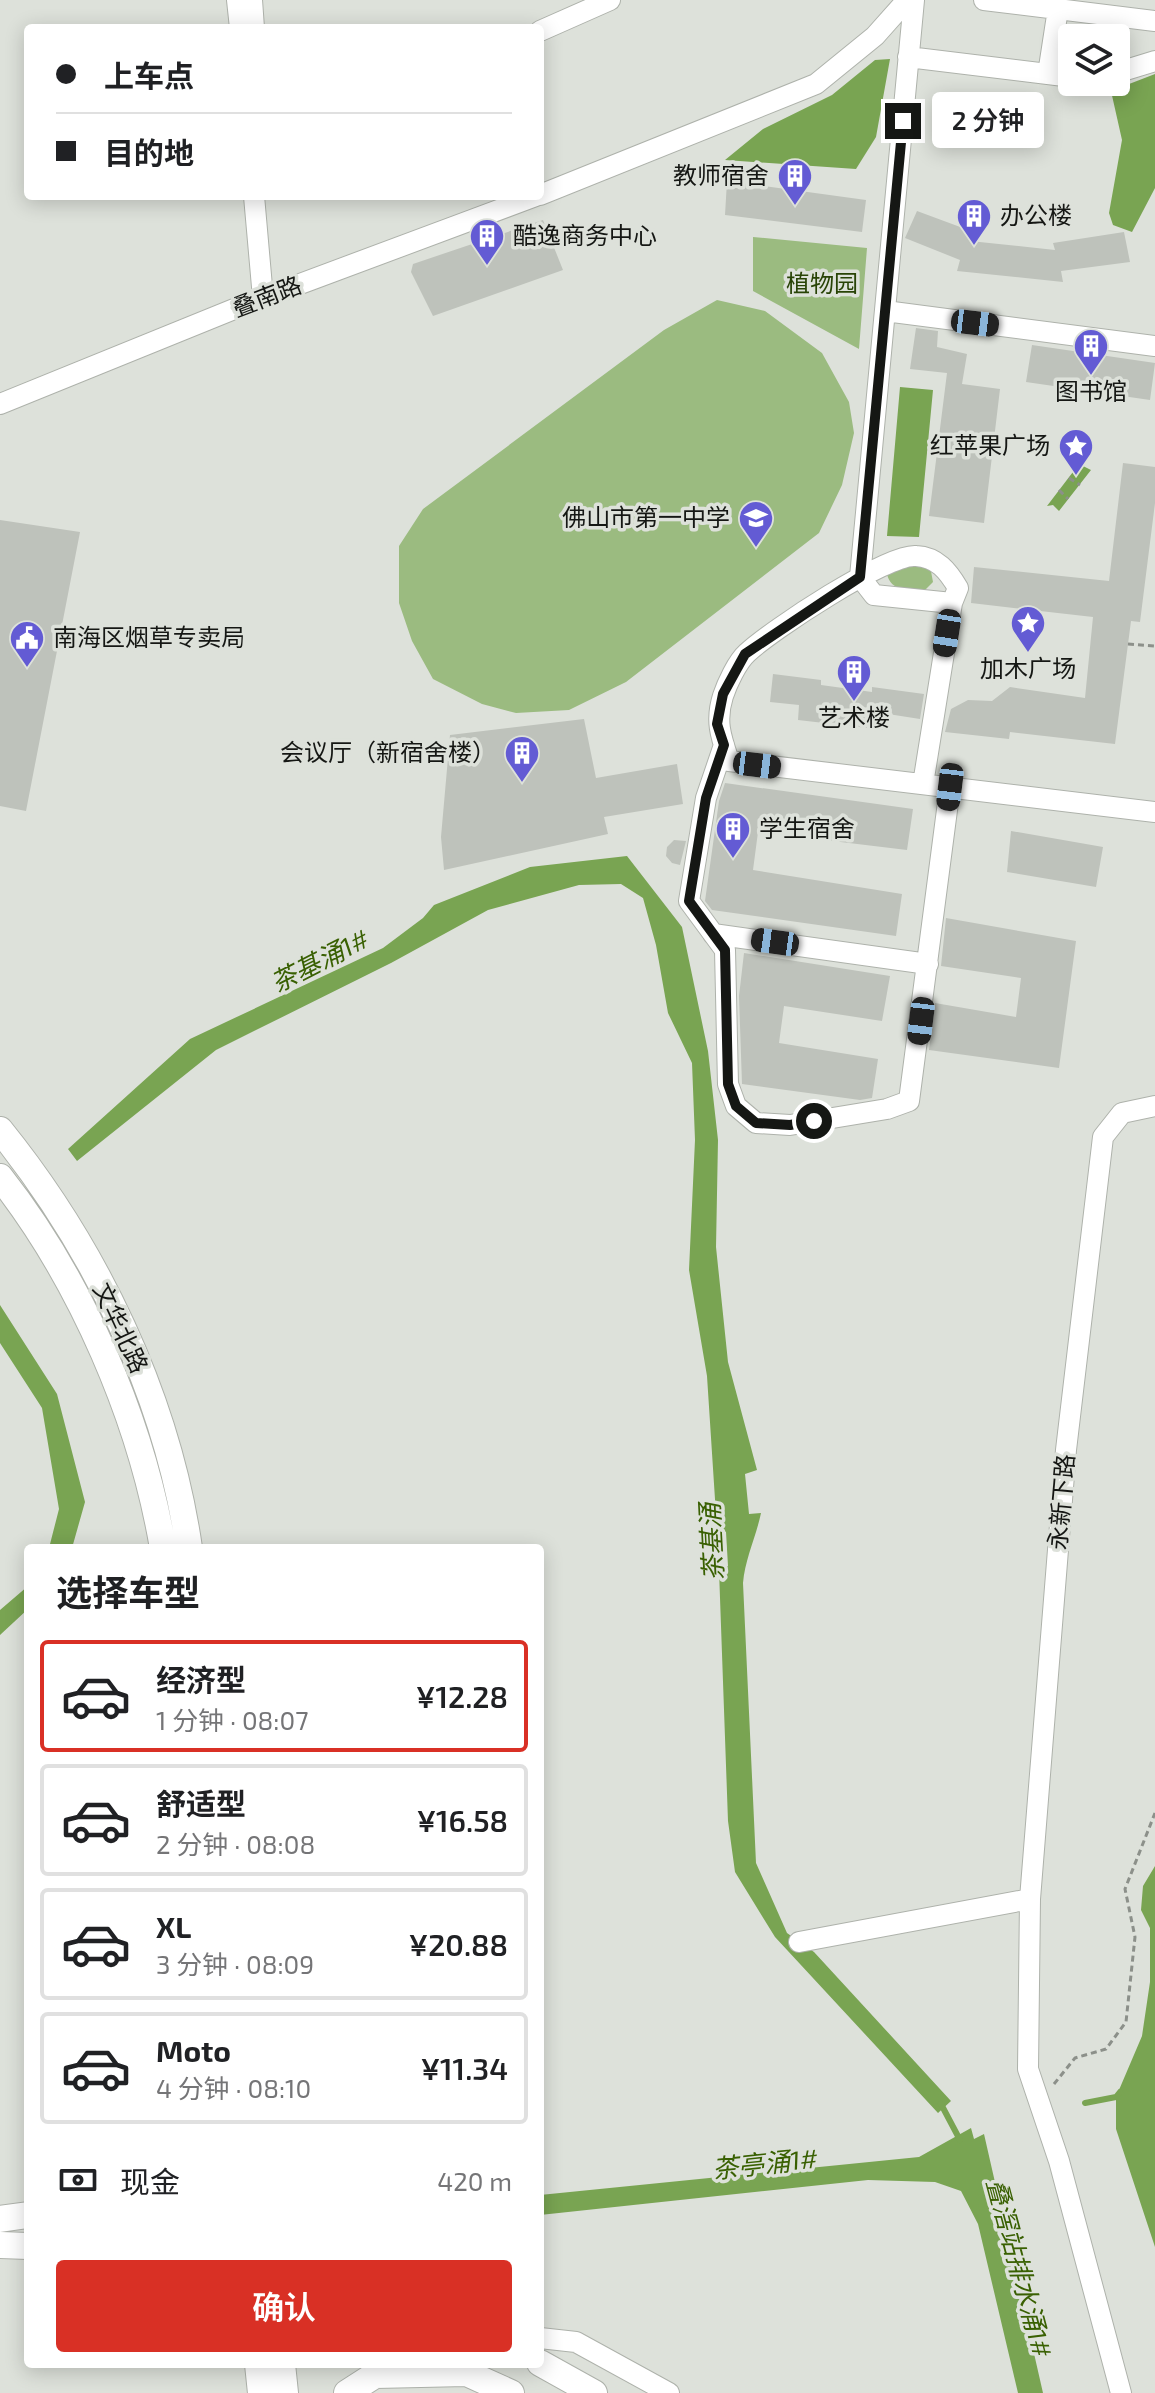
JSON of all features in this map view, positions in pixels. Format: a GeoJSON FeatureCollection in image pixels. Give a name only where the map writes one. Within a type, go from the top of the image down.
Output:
{"type":"FeatureCollection","features":[{"type":"Feature","properties":{"kind":"main road","name":"文华北路"},"geometry":{"type":"LineString","coordinates":[[0,1130],[40,1180],[83,1250],[139,1362],[173,1472],[188,1544]]}},
{"type":"Feature","properties":{"kind":"main road","name":"文华北路"},"geometry":{"type":"LineString","coordinates":[[0,1177],[57,1264],[115,1377],[148,1478],[162,1544]]}},
{"type":"Feature","properties":{"kind":"main road"},"geometry":{"type":"LineString","coordinates":[[0,2219],[24,2216]]}},
{"type":"Feature","properties":{"kind":"main road"},"geometry":{"type":"LineString","coordinates":[[0,2245],[24,2246]]}},
{"type":"Feature","properties":{"kind":"main road"},"geometry":{"type":"LineString","coordinates":[[258,2368],[261,2393]]}},
{"type":"Feature","properties":{"kind":"main road"},"geometry":{"type":"LineString","coordinates":[[282,2368],[285,2393]]}},
{"type":"Feature","properties":{"kind":"main road"},"geometry":{"type":"LineString","coordinates":[[550,2369],[594,2393]]}},
{"type":"Feature","properties":{"kind":"main road"},"geometry":{"type":"LineString","coordinates":[[347,2393],[375,2375],[471,2377],[511,2393]]}},
{"type":"Feature","properties":{"kind":"street"},"geometry":{"type":"LineString","coordinates":[[237,0],[240,24]]}},
{"type":"Feature","properties":{"kind":"street"},"geometry":{"type":"LineString","coordinates":[[252,0],[254,24]]}},
{"type":"Feature","properties":{"kind":"street"},"geometry":{"type":"LineString","coordinates":[[544,29],[610,0]]}},
{"type":"Feature","properties":{"kind":"street","name":"叠南路"},"geometry":{"type":"LineString","coordinates":[[544,193],[816,84],[875,36],[907,0]]}},
{"type":"Feature","properties":{"kind":"street"},"geometry":{"type":"LineString","coordinates":[[914,0],[860,577],[874,595],[952,603]]}},
{"type":"Feature","properties":{"kind":"street"},"geometry":{"type":"LineString","coordinates":[[984,0],[1155,21]]}},
{"type":"Feature","properties":{"kind":"street"},"geometry":{"type":"LineString","coordinates":[[1048,74],[1058,9]]}},
{"type":"Feature","properties":{"kind":"street"},"geometry":{"type":"LineString","coordinates":[[908,57],[1058,75]]}},
{"type":"Feature","properties":{"kind":"street"},"geometry":{"type":"LineString","coordinates":[[1130,69],[1155,61]]}},
{"type":"Feature","properties":{"kind":"street"},"geometry":{"type":"LineString","coordinates":[[254,200],[263,298]]}},
{"type":"Feature","properties":{"kind":"street","name":"叠南路"},"geometry":{"type":"LineString","coordinates":[[0,404],[263,298],[525,200]]}},
{"type":"Feature","properties":{"kind":"street"},"geometry":{"type":"LineString","coordinates":[[885,311],[1155,346]]}},
{"type":"Feature","properties":{"kind":"street"},"geometry":{"type":"LineString","coordinates":[[923,784],[952,603],[958,588],[934,559],[915,555],[895,558],[860,577],[745,654],[723,694],[717,724],[729,761],[1155,812]]}},
{"type":"Feature","properties":{"kind":"street"},"geometry":{"type":"LineString","coordinates":[[724,745],[706,798],[689,901],[725,950],[728,1084],[736,1106],[756,1123],[790,1125],[887,1109],[909,1101],[950,787]]}},
{"type":"Feature","properties":{"kind":"street"},"geometry":{"type":"LineString","coordinates":[[713,934],[928,964]]}},
{"type":"Feature","properties":{"kind":"street","name":"永新下路"},"geometry":{"type":"LineString","coordinates":[[1121,2393],[1059,2161],[1028,2069],[1030,1899],[1070,1418],[1103,1137],[1122,1113],[1155,1106]]}},
{"type":"Feature","properties":{"kind":"street"},"geometry":{"type":"LineString","coordinates":[[799,1942],[1030,1899]]}},
{"type":"Feature","properties":{"kind":"street"},"geometry":{"type":"LineString","coordinates":[[544,2338],[576,2342],[669,2393]]}},
{"type":"Feature","properties":{"kind":"path"},"geometry":{"type":"LineString","coordinates":[[1069,478],[1080,485]]}},
{"type":"Feature","properties":{"kind":"path"},"geometry":{"type":"LineString","coordinates":[[1059,490],[1068,499]]}},
{"type":"Feature","properties":{"kind":"path"},"geometry":{"type":"LineString","coordinates":[[1128,644],[1155,646]]}},
{"type":"Feature","properties":{"kind":"path"},"geometry":{"type":"LineString","coordinates":[[1039,2103],[1075,2058],[1106,2049],[1126,2022],[1135,1937],[1125,1889],[1155,1813]]}},
{"type":"Feature","properties":{"kind":"green space","name":"植物园"},"geometry":{"type":"Polygon","coordinates":[[[753,237],[867,248],[859,349],[753,291],[753,237]]]}},
{"type":"Feature","properties":{"kind":"green space"},"geometry":{"type":"Polygon","coordinates":[[[717,300],[765,311],[822,353],[849,402],[854,433],[842,485],[819,533],[626,682],[569,710],[516,713],[482,704],[433,679],[412,641],[399,603],[399,546],[423,509],[664,330],[717,300]]]}},
{"type":"Feature","properties":{"kind":"green space"},"geometry":{"type":"Polygon","coordinates":[[[901,565],[930,566],[933,582],[924,591],[896,587],[887,574],[901,565]]]}},
{"type":"Feature","properties":{"kind":"shaded area"},"geometry":{"type":"Polygon","coordinates":[[[890,59],[876,137],[856,169],[725,160],[763,129],[832,95],[875,60],[890,59]]]}},
{"type":"Feature","properties":{"kind":"shaded area"},"geometry":{"type":"Polygon","coordinates":[[[1155,74],[1155,188],[1132,232],[1113,225],[1109,213],[1122,140],[1112,96],[1130,96],[1130,84],[1155,74]]]}},
{"type":"Feature","properties":{"kind":"shaded area"},"geometry":{"type":"Polygon","coordinates":[[[900,387],[933,390],[919,537],[887,536],[900,387]]]}},
{"type":"Feature","properties":{"kind":"shaded area"},"geometry":{"type":"Polygon","coordinates":[[[1079,464],[1091,470],[1059,511],[1053,505],[1047,506],[1079,464]]]}},
{"type":"Feature","properties":{"kind":"shaded area"},"geometry":{"type":"Polygon","coordinates":[[[627,856],[682,927],[708,1051],[718,1140],[716,1247],[728,1362],[757,1470],[745,1474],[749,1514],[761,1513],[743,1583],[756,1863],[787,1933],[814,1952],[951,2101],[938,2113],[775,1937],[735,1872],[728,1821],[719,1570],[728,1566],[726,1532],[717,1530],[707,1376],[689,1270],[695,1140],[692,1063],[668,1013],[656,945],[643,898],[621,884],[579,885],[488,910],[391,963],[216,1050],[77,1161],[68,1149],[190,1039],[383,948],[423,918],[434,905],[530,867],[627,856]]]}},
{"type":"Feature","properties":{"kind":"shaded area"},"geometry":{"type":"Polygon","coordinates":[[[0,1305],[57,1394],[85,1502],[73,1544],[50,1544],[59,1509],[42,1408],[0,1343],[0,1305]]]}},
{"type":"Feature","properties":{"kind":"shaded area"},"geometry":{"type":"Polygon","coordinates":[[[24,1589],[24,1613],[0,1635],[0,1610],[24,1589]]]}},
{"type":"Feature","properties":{"kind":"shaded area"},"geometry":{"type":"Polygon","coordinates":[[[1155,1866],[1155,2247],[1116,2129],[1116,2097],[1142,2036],[1150,1982],[1150,1928],[1141,1910],[1143,1886],[1155,1866]]]}},
{"type":"Feature","properties":{"kind":"shaded area"},"geometry":{"type":"Polygon","coordinates":[[[971,2128],[974,2139],[984,2134],[1043,2393],[1018,2393],[978,2224],[961,2191],[935,2182],[868,2180],[544,2215],[544,2195],[919,2157],[971,2128]]]}},
{"type":"Feature","properties":{"kind":"building","name":"教师宿舍"},"geometry":{"type":"Polygon","coordinates":[[[727,181],[866,200],[862,232],[725,215],[727,181]]]}},
{"type":"Feature","properties":{"kind":"building","name":"办公楼"},"geometry":{"type":"Polygon","coordinates":[[[917,211],[971,231],[970,241],[1055,250],[1053,243],[1124,232],[1130,262],[1061,271],[1063,282],[957,271],[960,260],[905,238],[917,211]]]}},
{"type":"Feature","properties":{"kind":"building","name":"酷逸商务中心"},"geometry":{"type":"Polygon","coordinates":[[[543,220],[563,270],[433,316],[411,272],[413,264],[543,220]]]}},
{"type":"Feature","properties":{"kind":"building"},"geometry":{"type":"Polygon","coordinates":[[[916,328],[938,331],[937,347],[967,354],[962,384],[1000,389],[984,523],[929,516],[947,373],[910,369],[916,328]]]}},
{"type":"Feature","properties":{"kind":"building","name":"图书馆"},"geometry":{"type":"Polygon","coordinates":[[[1032,345],[1155,363],[1150,400],[1026,382],[1032,345]]]}},
{"type":"Feature","properties":{"kind":"building"},"geometry":{"type":"Polygon","coordinates":[[[1123,463],[1155,467],[1155,503],[1140,622],[1131,621],[1115,744],[1010,732],[1009,739],[945,732],[951,709],[968,700],[992,701],[1010,687],[1085,698],[1093,617],[971,603],[974,567],[1109,581],[1123,463]]]}},
{"type":"Feature","properties":{"kind":"building","name":"南海区烟草专卖局"},"geometry":{"type":"Polygon","coordinates":[[[0,520],[80,532],[26,811],[0,806],[0,520]]]}},
{"type":"Feature","properties":{"kind":"building","name":"艺术楼"},"geometry":{"type":"Polygon","coordinates":[[[773,674],[821,680],[821,685],[872,692],[872,687],[924,694],[920,719],[888,714],[885,730],[798,720],[799,705],[770,702],[773,674]]]}},
{"type":"Feature","properties":{"kind":"building","name":"会议厅（新宿舍楼）"},"geometry":{"type":"Polygon","coordinates":[[[584,719],[596,778],[677,764],[683,804],[604,817],[608,834],[444,870],[441,837],[450,735],[584,719]]]}},
{"type":"Feature","properties":{"kind":"building","name":"学生宿舍"},"geometry":{"type":"Polygon","coordinates":[[[725,783],[913,809],[907,850],[758,832],[753,870],[902,894],[896,936],[712,910],[705,901],[719,801],[725,783]]]}},
{"type":"Feature","properties":{"kind":"building"},"geometry":{"type":"Polygon","coordinates":[[[1011,831],[1103,847],[1096,887],[1007,872],[1011,831]]]}},
{"type":"Feature","properties":{"kind":"building"},"geometry":{"type":"Polygon","coordinates":[[[674,840],[686,841],[680,865],[672,863],[666,856],[667,847],[674,840]]]}},
{"type":"Feature","properties":{"kind":"building"},"geometry":{"type":"Polygon","coordinates":[[[946,918],[1076,941],[1059,1068],[929,1050],[935,1003],[1016,1017],[1021,978],[941,966],[946,918]]]}},
{"type":"Feature","properties":{"kind":"building"},"geometry":{"type":"Polygon","coordinates":[[[744,953],[890,976],[882,1021],[784,1006],[779,1043],[878,1059],[872,1098],[860,1100],[742,1084],[739,996],[744,953]]]}},
{"type":"Feature","properties":{"kind":"waterway"},"geometry":{"type":"LineString","coordinates":[[1085,2103],[1116,2097],[1120,2092]]}},
{"type":"Feature","properties":{"kind":"waterway","name":"茶基涌"},"geometry":{"type":"LineString","coordinates":[[941,2104],[960,2140]]}},
{"type":"Feature","properties":{"kind":"place","name":"教师宿舍"},"geometry":{"type":"Point","coordinates":[795,207]}},
{"type":"Feature","properties":{"kind":"place","name":"办公楼"},"geometry":{"type":"Point","coordinates":[974,247]}},
{"type":"Feature","properties":{"kind":"place","name":"酷逸商务中心"},"geometry":{"type":"Point","coordinates":[487,267]}},
{"type":"Feature","properties":{"kind":"place","name":"图书馆"},"geometry":{"type":"Point","coordinates":[1091,377]}},
{"type":"Feature","properties":{"kind":"place","name":"红苹果广场"},"geometry":{"type":"Point","coordinates":[1076,477]}},
{"type":"Feature","properties":{"kind":"place","name":"佛山市第一中学"},"geometry":{"type":"Point","coordinates":[756,549]}},
{"type":"Feature","properties":{"kind":"place","name":"加木广场"},"geometry":{"type":"Point","coordinates":[1028,654]}},
{"type":"Feature","properties":{"kind":"place","name":"南海区烟草专卖局"},"geometry":{"type":"Point","coordinates":[27,669]}},
{"type":"Feature","properties":{"kind":"place","name":"艺术楼"},"geometry":{"type":"Point","coordinates":[854,703]}},
{"type":"Feature","properties":{"kind":"place","name":"会议厅（新宿舍楼）"},"geometry":{"type":"Point","coordinates":[522,784]}},
{"type":"Feature","properties":{"kind":"place","name":"学生宿舍"},"geometry":{"type":"Point","coordinates":[733,860]}},
{"type":"Feature","properties":{"kind":"route"},"geometry":{"type":"LineString","coordinates":[[814,1121],[790,1125],[756,1123],[736,1106],[728,1084],[725,950],[689,901],[706,798],[724,745],[717,724],[723,694],[745,654],[860,577],[903,121]]}},
{"type":"Feature","properties":{"kind":"water label","name":"茶基涌1#"},"geometry":{"type":"Point","coordinates":[320,961]}},
{"type":"Feature","properties":{"kind":"water label","name":"茶亭涌1#"},"geometry":{"type":"Point","coordinates":[765,2164]}},
{"type":"Feature","properties":{"kind":"water label","name":"叠滘站排水涌1#"},"geometry":{"type":"Point","coordinates":[1019,2268]}}]}
